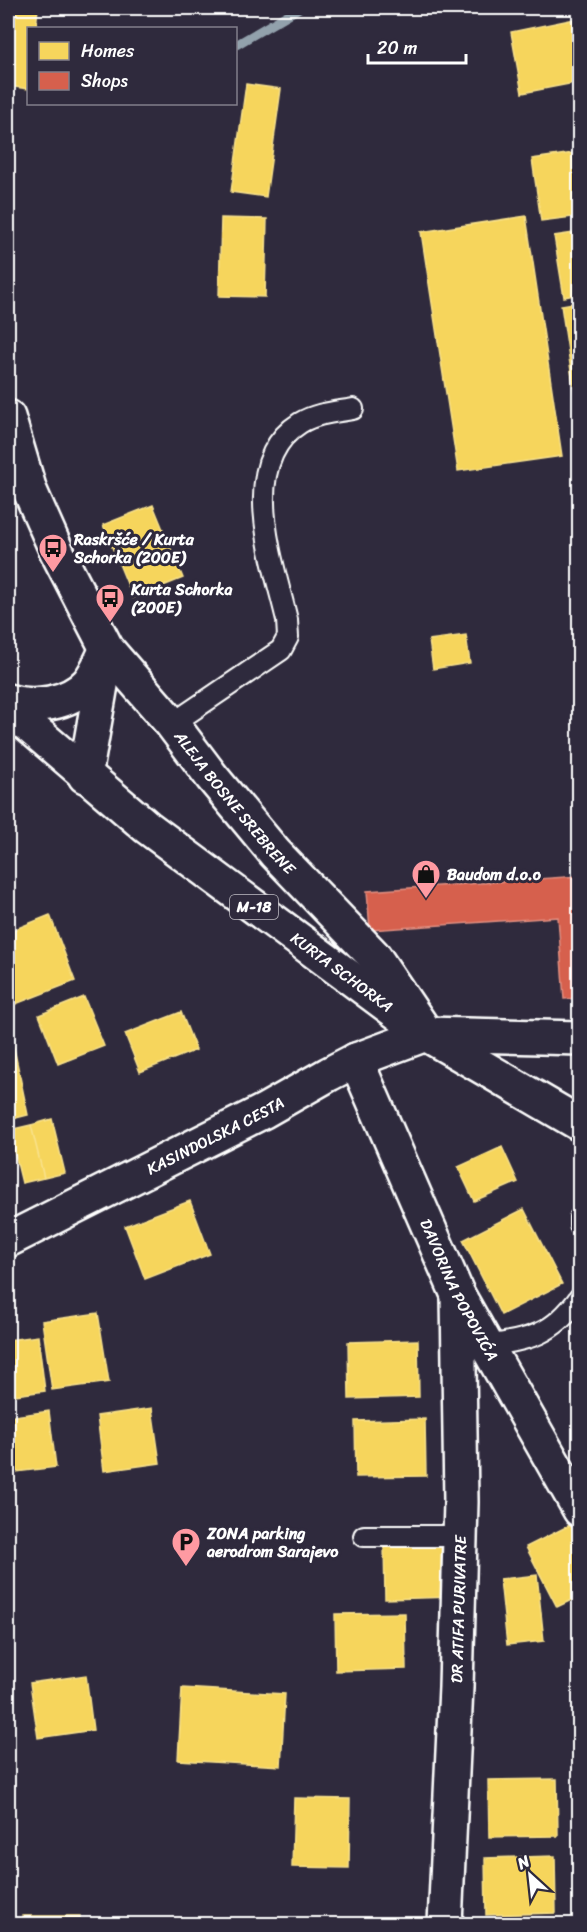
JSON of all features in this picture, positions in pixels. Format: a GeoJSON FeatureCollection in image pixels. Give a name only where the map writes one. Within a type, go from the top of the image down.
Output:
{"type":"FeatureCollection","features":[{"type":"Feature","properties":{"kind":"street","name":"ALEJA BOSNE SREBRENE"},"geometry":{"type":"LineString","coordinates":[[8,417],[30,491],[57,552],[107,649],[172,724],[212,777],[275,853],[374,956],[426,1034]]}},
{"type":"Feature","properties":{"kind":"street"},"geometry":{"type":"LineString","coordinates":[[8,701],[18,704],[43,704],[67,697],[88,683],[107,649]]}},
{"type":"Feature","properties":{"kind":"street"},"geometry":{"type":"LineString","coordinates":[[85,776],[107,649]]}},
{"type":"Feature","properties":{"kind":"street","name":"KURTA SCHORKA"},"geometry":{"type":"LineString","coordinates":[[8,708],[147,827],[426,1034],[579,1124]]}},
{"type":"Feature","properties":{"kind":"street"},"geometry":{"type":"LineString","coordinates":[[426,1034],[579,1038]]}},
{"type":"Feature","properties":{"kind":"street","name":"KASINDOLSKA CESTA"},"geometry":{"type":"LineString","coordinates":[[8,1240],[264,1111],[357,1060],[426,1034]]}},
{"type":"Feature","properties":{"kind":"street","name":"DAVORINA POPOVIĆA"},"geometry":{"type":"LineString","coordinates":[[357,1060],[458,1295],[579,1510]]}},
{"type":"Feature","properties":{"kind":"street","name":"DR ATIFA PURIVATRE"},"geometry":{"type":"LineString","coordinates":[[445,1924],[456,1687],[460,1536],[458,1295]]}},
{"type":"Feature","properties":{"kind":"lane"},"geometry":{"type":"LineString","coordinates":[[172,724],[281,650],[288,637],[287,620],[263,519],[268,466],[279,442],[300,423],[326,413],[353,409]]}},
{"type":"Feature","properties":{"kind":"lane"},"geometry":{"type":"LineString","coordinates":[[579,1218],[579,1225]]}},
{"type":"Feature","properties":{"kind":"lane"},"geometry":{"type":"LineString","coordinates":[[485,1346],[527,1339],[552,1326],[572,1308],[579,1296]]}},
{"type":"Feature","properties":{"kind":"lane"},"geometry":{"type":"LineString","coordinates":[[364,1536],[460,1536]]}},
{"type":"Feature","properties":{"kind":"building: Homes"},"geometry":{"type":"Polygon","coordinates":[[[8,8],[38,8],[36,27],[27,27],[27,89],[8,86],[8,8]]]}},
{"type":"Feature","properties":{"kind":"building: Homes"},"geometry":{"type":"Polygon","coordinates":[[[580,18],[580,82],[522,93],[511,32],[580,18]]]}},
{"type":"Feature","properties":{"kind":"building: Homes"},"geometry":{"type":"Polygon","coordinates":[[[246,84],[281,89],[266,197],[231,192],[246,84]]]}},
{"type":"Feature","properties":{"kind":"building: Homes"},"geometry":{"type":"Polygon","coordinates":[[[580,152],[580,216],[541,221],[532,159],[580,152]]]}},
{"type":"Feature","properties":{"kind":"building: Homes"},"geometry":{"type":"Polygon","coordinates":[[[526,216],[562,456],[458,471],[421,232],[526,216]]]}},
{"type":"Feature","properties":{"kind":"building: Homes"},"geometry":{"type":"Polygon","coordinates":[[[221,218],[267,219],[265,297],[219,296],[221,218]]]}},
{"type":"Feature","properties":{"kind":"building: Homes"},"geometry":{"type":"Polygon","coordinates":[[[580,232],[580,294],[564,297],[554,236],[580,232]]]}},
{"type":"Feature","properties":{"kind":"building: Homes"},"geometry":{"type":"Polygon","coordinates":[[[580,302],[580,430],[561,305],[580,302]]]}},
{"type":"Feature","properties":{"kind":"building: Homes"},"geometry":{"type":"Polygon","coordinates":[[[153,505],[183,578],[133,598],[103,525],[153,505]]]}},
{"type":"Feature","properties":{"kind":"building: Homes"},"geometry":{"type":"Polygon","coordinates":[[[466,635],[470,663],[433,669],[429,640],[466,635]]]}},
{"type":"Feature","properties":{"kind":"building: Homes"},"geometry":{"type":"Polygon","coordinates":[[[50,915],[75,981],[8,1007],[8,932],[50,915]]]}},
{"type":"Feature","properties":{"kind":"building: Homes"},"geometry":{"type":"Polygon","coordinates":[[[84,997],[104,1046],[58,1064],[39,1015],[84,997]]]}},
{"type":"Feature","properties":{"kind":"building: Homes"},"geometry":{"type":"Polygon","coordinates":[[[181,1012],[196,1050],[140,1072],[125,1034],[181,1012]]]}},
{"type":"Feature","properties":{"kind":"building: Homes"},"geometry":{"type":"Polygon","coordinates":[[[11,1034],[28,1115],[8,1120],[8,1035],[11,1034]]]}},
{"type":"Feature","properties":{"kind":"building: Homes"},"geometry":{"type":"Polygon","coordinates":[[[52,1119],[65,1173],[44,1178],[31,1125],[52,1119]]]}},
{"type":"Feature","properties":{"kind":"building: Homes"},"geometry":{"type":"Polygon","coordinates":[[[31,1125],[44,1178],[22,1183],[9,1130],[31,1125]]]}},
{"type":"Feature","properties":{"kind":"building: Homes"},"geometry":{"type":"Polygon","coordinates":[[[502,1147],[518,1182],[474,1201],[458,1167],[502,1147]]]}},
{"type":"Feature","properties":{"kind":"building: Homes"},"geometry":{"type":"Polygon","coordinates":[[[190,1201],[210,1254],[145,1279],[125,1226],[190,1201]]]}},
{"type":"Feature","properties":{"kind":"building: Homes"},"geometry":{"type":"Polygon","coordinates":[[[524,1209],[562,1284],[501,1315],[463,1240],[524,1209]]]}},
{"type":"Feature","properties":{"kind":"building: Homes"},"geometry":{"type":"Polygon","coordinates":[[[98,1313],[109,1382],[52,1390],[42,1321],[98,1313]]]}},
{"type":"Feature","properties":{"kind":"building: Homes"},"geometry":{"type":"Polygon","coordinates":[[[38,1336],[45,1391],[8,1396],[8,1340],[38,1336]]]}},
{"type":"Feature","properties":{"kind":"building: Homes"},"geometry":{"type":"Polygon","coordinates":[[[418,1340],[419,1397],[349,1399],[348,1342],[418,1340]]]}},
{"type":"Feature","properties":{"kind":"building: Homes"},"geometry":{"type":"Polygon","coordinates":[[[152,1408],[160,1463],[104,1471],[97,1416],[152,1408]]]}},
{"type":"Feature","properties":{"kind":"building: Homes"},"geometry":{"type":"Polygon","coordinates":[[[49,1411],[56,1467],[8,1473],[8,1417],[49,1411]]]}},
{"type":"Feature","properties":{"kind":"building: Homes"},"geometry":{"type":"Polygon","coordinates":[[[425,1419],[426,1476],[356,1477],[355,1421],[425,1419]]]}},
{"type":"Feature","properties":{"kind":"building: Homes"},"geometry":{"type":"Polygon","coordinates":[[[570,1525],[580,1543],[580,1596],[557,1607],[526,1547],[570,1525]]]}},
{"type":"Feature","properties":{"kind":"building: Homes"},"geometry":{"type":"Polygon","coordinates":[[[454,1541],[455,1597],[385,1599],[384,1542],[454,1541]]]}},
{"type":"Feature","properties":{"kind":"building: Homes"},"geometry":{"type":"Polygon","coordinates":[[[537,1575],[544,1641],[507,1645],[500,1579],[537,1575]]]}},
{"type":"Feature","properties":{"kind":"building: Homes"},"geometry":{"type":"Polygon","coordinates":[[[405,1613],[406,1669],[336,1671],[335,1614],[405,1613]]]}},
{"type":"Feature","properties":{"kind":"building: Homes"},"geometry":{"type":"Polygon","coordinates":[[[86,1675],[93,1730],[38,1738],[30,1683],[86,1675]]]}},
{"type":"Feature","properties":{"kind":"building: Homes"},"geometry":{"type":"Polygon","coordinates":[[[182,1688],[285,1694],[281,1766],[178,1760],[182,1688]]]}},
{"type":"Feature","properties":{"kind":"building: Homes"},"geometry":{"type":"Polygon","coordinates":[[[557,1779],[558,1836],[489,1837],[488,1780],[557,1779]]]}},
{"type":"Feature","properties":{"kind":"building: Homes"},"geometry":{"type":"Polygon","coordinates":[[[294,1798],[350,1799],[349,1868],[292,1867],[294,1798]]]}},
{"type":"Feature","properties":{"kind":"building: Homes"},"geometry":{"type":"Polygon","coordinates":[[[555,1856],[556,1913],[486,1915],[485,1858],[555,1856]]]}},
{"type":"Feature","properties":{"kind":"building: Homes"},"geometry":{"type":"Polygon","coordinates":[[[23,1916],[80,1916],[80,1924],[23,1924],[23,1916]]]}},
{"type":"Feature","properties":{"kind":"building: Shops"},"geometry":{"type":"Polygon","coordinates":[[[580,876],[580,998],[564,999],[558,917],[370,930],[367,891],[580,876]]]}},
{"type":"Feature","properties":{"kind":"waterway"},"geometry":{"type":"LineString","coordinates":[[237,44],[299,8]]}},
{"type":"Feature","properties":{"kind":"place","name":"Raskršće / Kurta Schorka (200E)"},"geometry":{"type":"Point","coordinates":[53,574]}},
{"type":"Feature","properties":{"kind":"place","name":"Kurta Schorka (200E)"},"geometry":{"type":"Point","coordinates":[110,624]}},
{"type":"Feature","properties":{"kind":"place","name":"Baudom d.o.o"},"geometry":{"type":"Point","coordinates":[426,900]}},
{"type":"Feature","properties":{"kind":"place","name":"ZONA parking aerodrom Sarajevo"},"geometry":{"type":"Point","coordinates":[186,1568]}}]}
